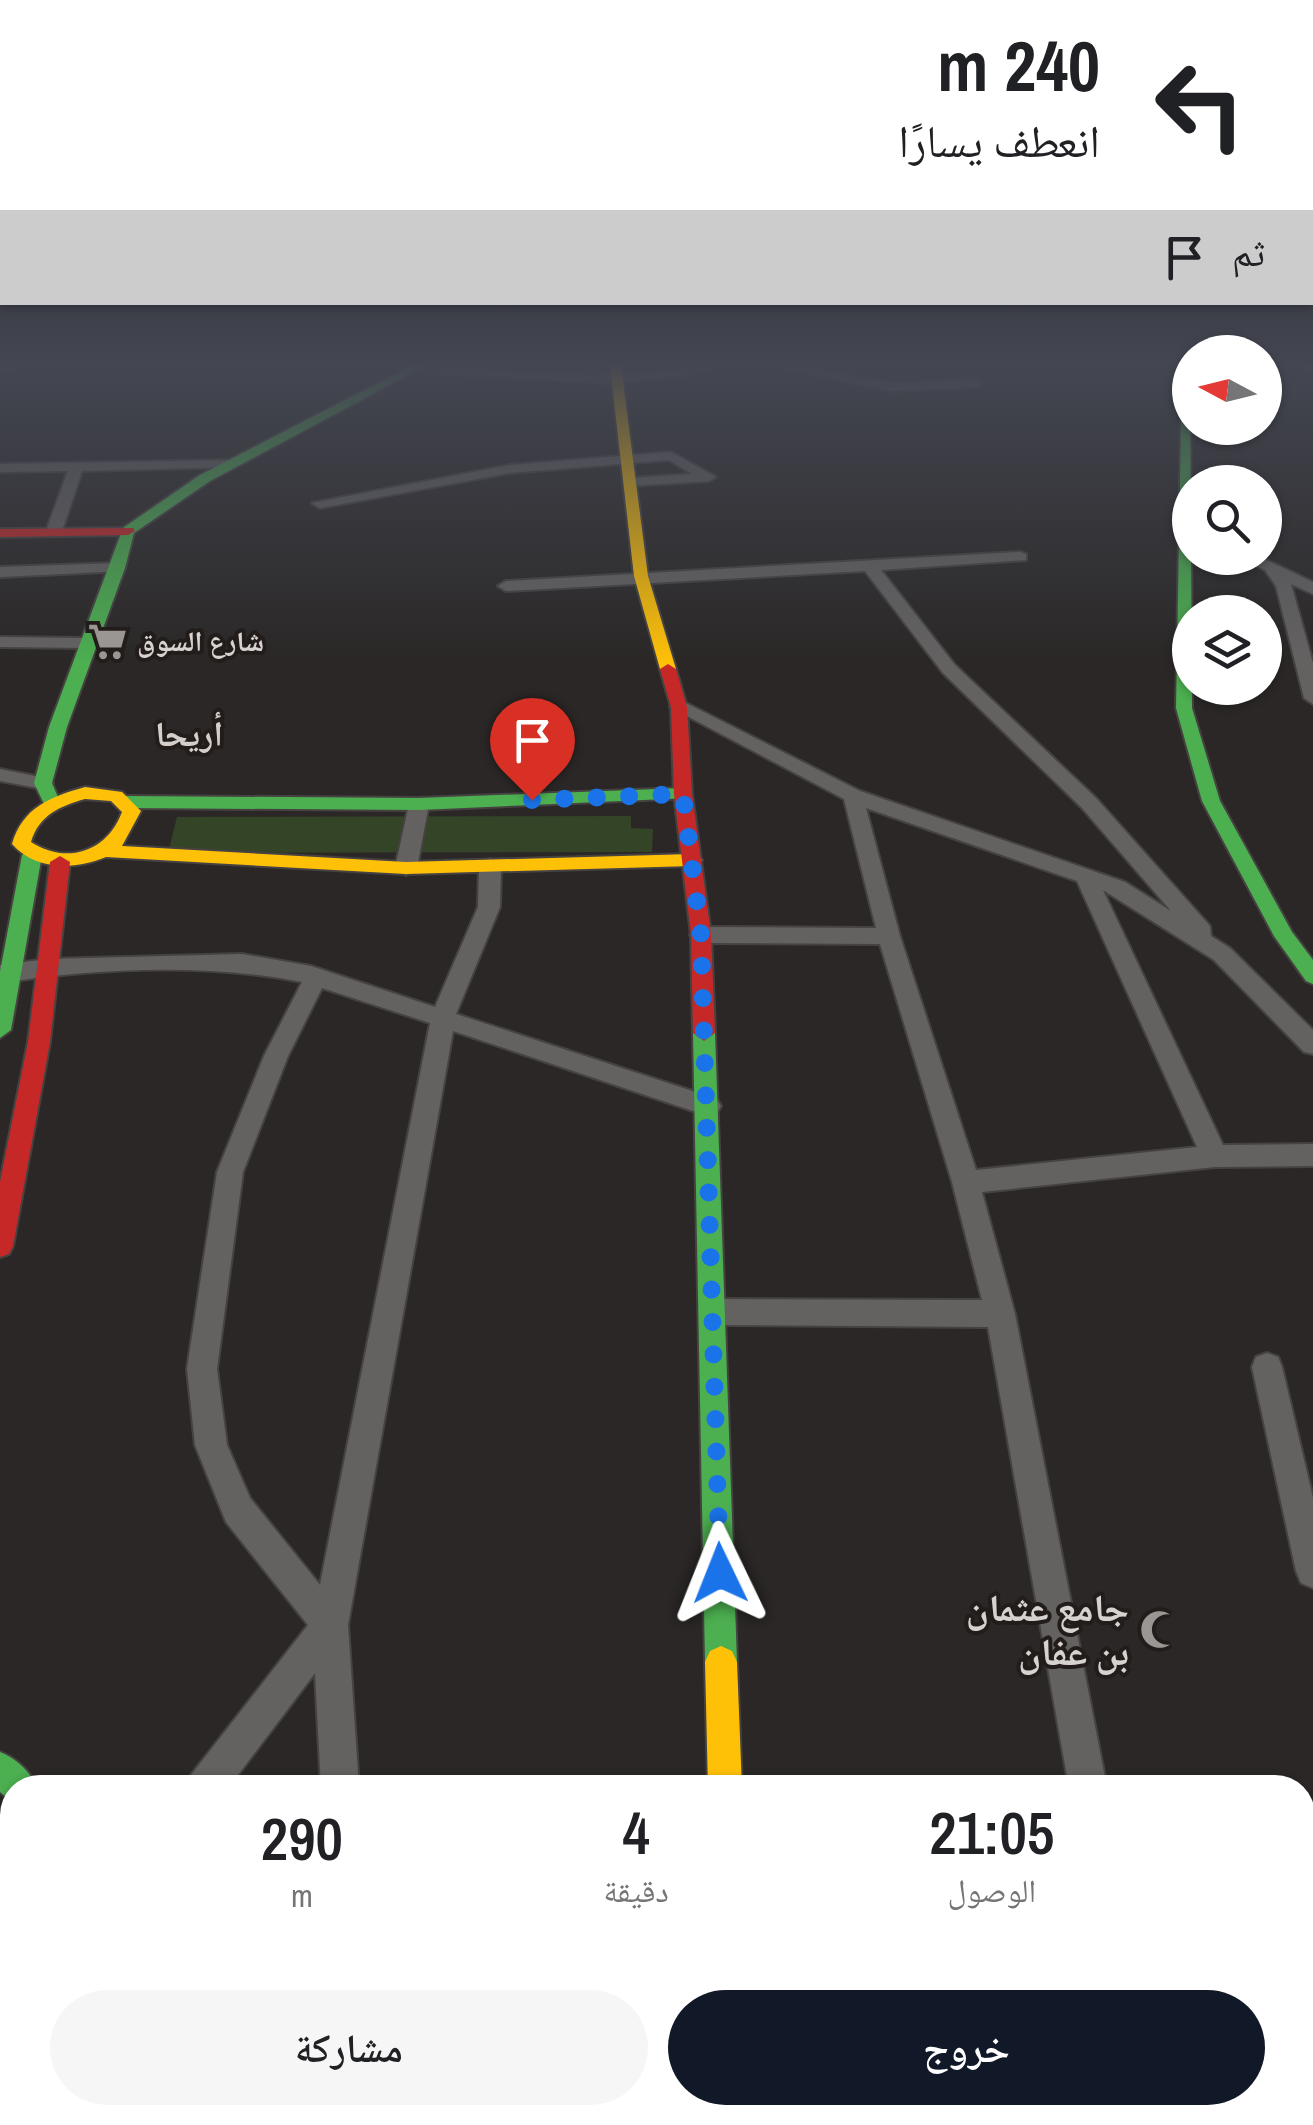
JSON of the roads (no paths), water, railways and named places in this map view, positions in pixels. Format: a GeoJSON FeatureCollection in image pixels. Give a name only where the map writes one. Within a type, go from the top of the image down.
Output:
{"type":"FeatureCollection","features":[{"type":"Feature","properties":{"kind":"main road"},"geometry":{"type":"LineString","coordinates":[[0,532],[128,531],[229,465]]}},
{"type":"Feature","properties":{"kind":"main road"},"geometry":{"type":"LineString","coordinates":[[192,490],[246,465]]}},
{"type":"Feature","properties":{"kind":"main road"},"geometry":{"type":"LineString","coordinates":[[627,465],[642,576],[679,707],[683,794],[701,935],[725,1775]]}},
{"type":"Feature","properties":{"kind":"main road"},"geometry":{"type":"LineString","coordinates":[[128,531],[118,568],[58,727],[47,793],[24,826],[21,844],[32,855],[60,862],[103,851],[406,868],[692,860]]}},
{"type":"Feature","properties":{"kind":"main road"},"geometry":{"type":"LineString","coordinates":[[1187,575],[1184,708],[1211,801],[1284,936],[1313,976]]}},
{"type":"Feature","properties":{"kind":"main road"},"geometry":{"type":"LineString","coordinates":[[47,793],[102,793],[126,802],[418,804],[683,794]]}},
{"type":"Feature","properties":{"kind":"main road"},"geometry":{"type":"LineString","coordinates":[[103,851],[127,832],[132,811],[126,802]]}},
{"type":"Feature","properties":{"kind":"main road"},"geometry":{"type":"LineString","coordinates":[[0,838],[24,826]]}},
{"type":"Feature","properties":{"kind":"main road"},"geometry":{"type":"LineString","coordinates":[[0,1030],[5,975],[32,855]]}},
{"type":"Feature","properties":{"kind":"main road"},"geometry":{"type":"LineString","coordinates":[[0,1246],[39,1042],[60,862]]}},
{"type":"Feature","properties":{"kind":"street"},"geometry":{"type":"LineString","coordinates":[[0,468],[141,465]]}},
{"type":"Feature","properties":{"kind":"street"},"geometry":{"type":"LineString","coordinates":[[54,531],[77,466]]}},
{"type":"Feature","properties":{"kind":"street"},"geometry":{"type":"LineString","coordinates":[[320,503],[510,469],[628,471]]}},
{"type":"Feature","properties":{"kind":"street"},"geometry":{"type":"LineString","coordinates":[[506,586],[1020,557]]}},
{"type":"Feature","properties":{"kind":"street"},"geometry":{"type":"LineString","coordinates":[[868,564],[949,669],[1089,804],[1222,954],[1313,1045]]}},
{"type":"Feature","properties":{"kind":"street"},"geometry":{"type":"LineString","coordinates":[[0,572],[118,568]]}},
{"type":"Feature","properties":{"kind":"street"},"geometry":{"type":"LineString","coordinates":[[1282,573],[1313,589]]}},
{"type":"Feature","properties":{"kind":"street"},"geometry":{"type":"LineString","coordinates":[[1276,575],[1284,586],[1313,698]]}},
{"type":"Feature","properties":{"kind":"street"},"geometry":{"type":"LineString","coordinates":[[0,642],[88,643]]}},
{"type":"Feature","properties":{"kind":"street"},"geometry":{"type":"LineString","coordinates":[[679,707],[853,796],[1118,887],[1222,954]]}},
{"type":"Feature","properties":{"kind":"street"},"geometry":{"type":"LineString","coordinates":[[0,776],[47,793]]}},
{"type":"Feature","properties":{"kind":"street"},"geometry":{"type":"LineString","coordinates":[[853,796],[888,936],[966,1182],[1000,1314],[1086,1775]]}},
{"type":"Feature","properties":{"kind":"street"},"geometry":{"type":"LineString","coordinates":[[406,868],[418,804]]}},
{"type":"Feature","properties":{"kind":"street"},"geometry":{"type":"LineString","coordinates":[[339,1775],[330,1625],[443,1016],[488,907],[490,866]]}},
{"type":"Feature","properties":{"kind":"street"},"geometry":{"type":"LineString","coordinates":[[1085,875],[1215,1156]]}},
{"type":"Feature","properties":{"kind":"street"},"geometry":{"type":"LineString","coordinates":[[701,935],[888,936]]}},
{"type":"Feature","properties":{"kind":"street"},"geometry":{"type":"LineString","coordinates":[[5,975],[48,967],[242,962],[443,1016],[708,1106]]}},
{"type":"Feature","properties":{"kind":"street"},"geometry":{"type":"LineString","coordinates":[[315,979],[276,1056],[230,1172],[202,1369],[211,1445],[238,1510],[330,1625]]}},
{"type":"Feature","properties":{"kind":"street"},"geometry":{"type":"LineString","coordinates":[[966,1182],[1215,1156],[1313,1154]]}},
{"type":"Feature","properties":{"kind":"street"},"geometry":{"type":"LineString","coordinates":[[713,1312],[1000,1314]]}},
{"type":"Feature","properties":{"kind":"street"},"geometry":{"type":"LineString","coordinates":[[1267,1367],[1313,1572]]}},
{"type":"Feature","properties":{"kind":"street"},"geometry":{"type":"LineString","coordinates":[[214,1775],[330,1625]]}},
{"type":"Feature","properties":{"kind":"place","name":"شارع السوق"},"geometry":{"type":"Point","coordinates":[107,641]}},
{"type":"Feature","properties":{"kind":"place","name":"جامع عثمان بن عفان"},"geometry":{"type":"Point","coordinates":[1159,1629]}},
{"type":"Feature","properties":{"kind":"district","name":"أريحا"},"geometry":{"type":"Point","coordinates":[189,733]}}]}
